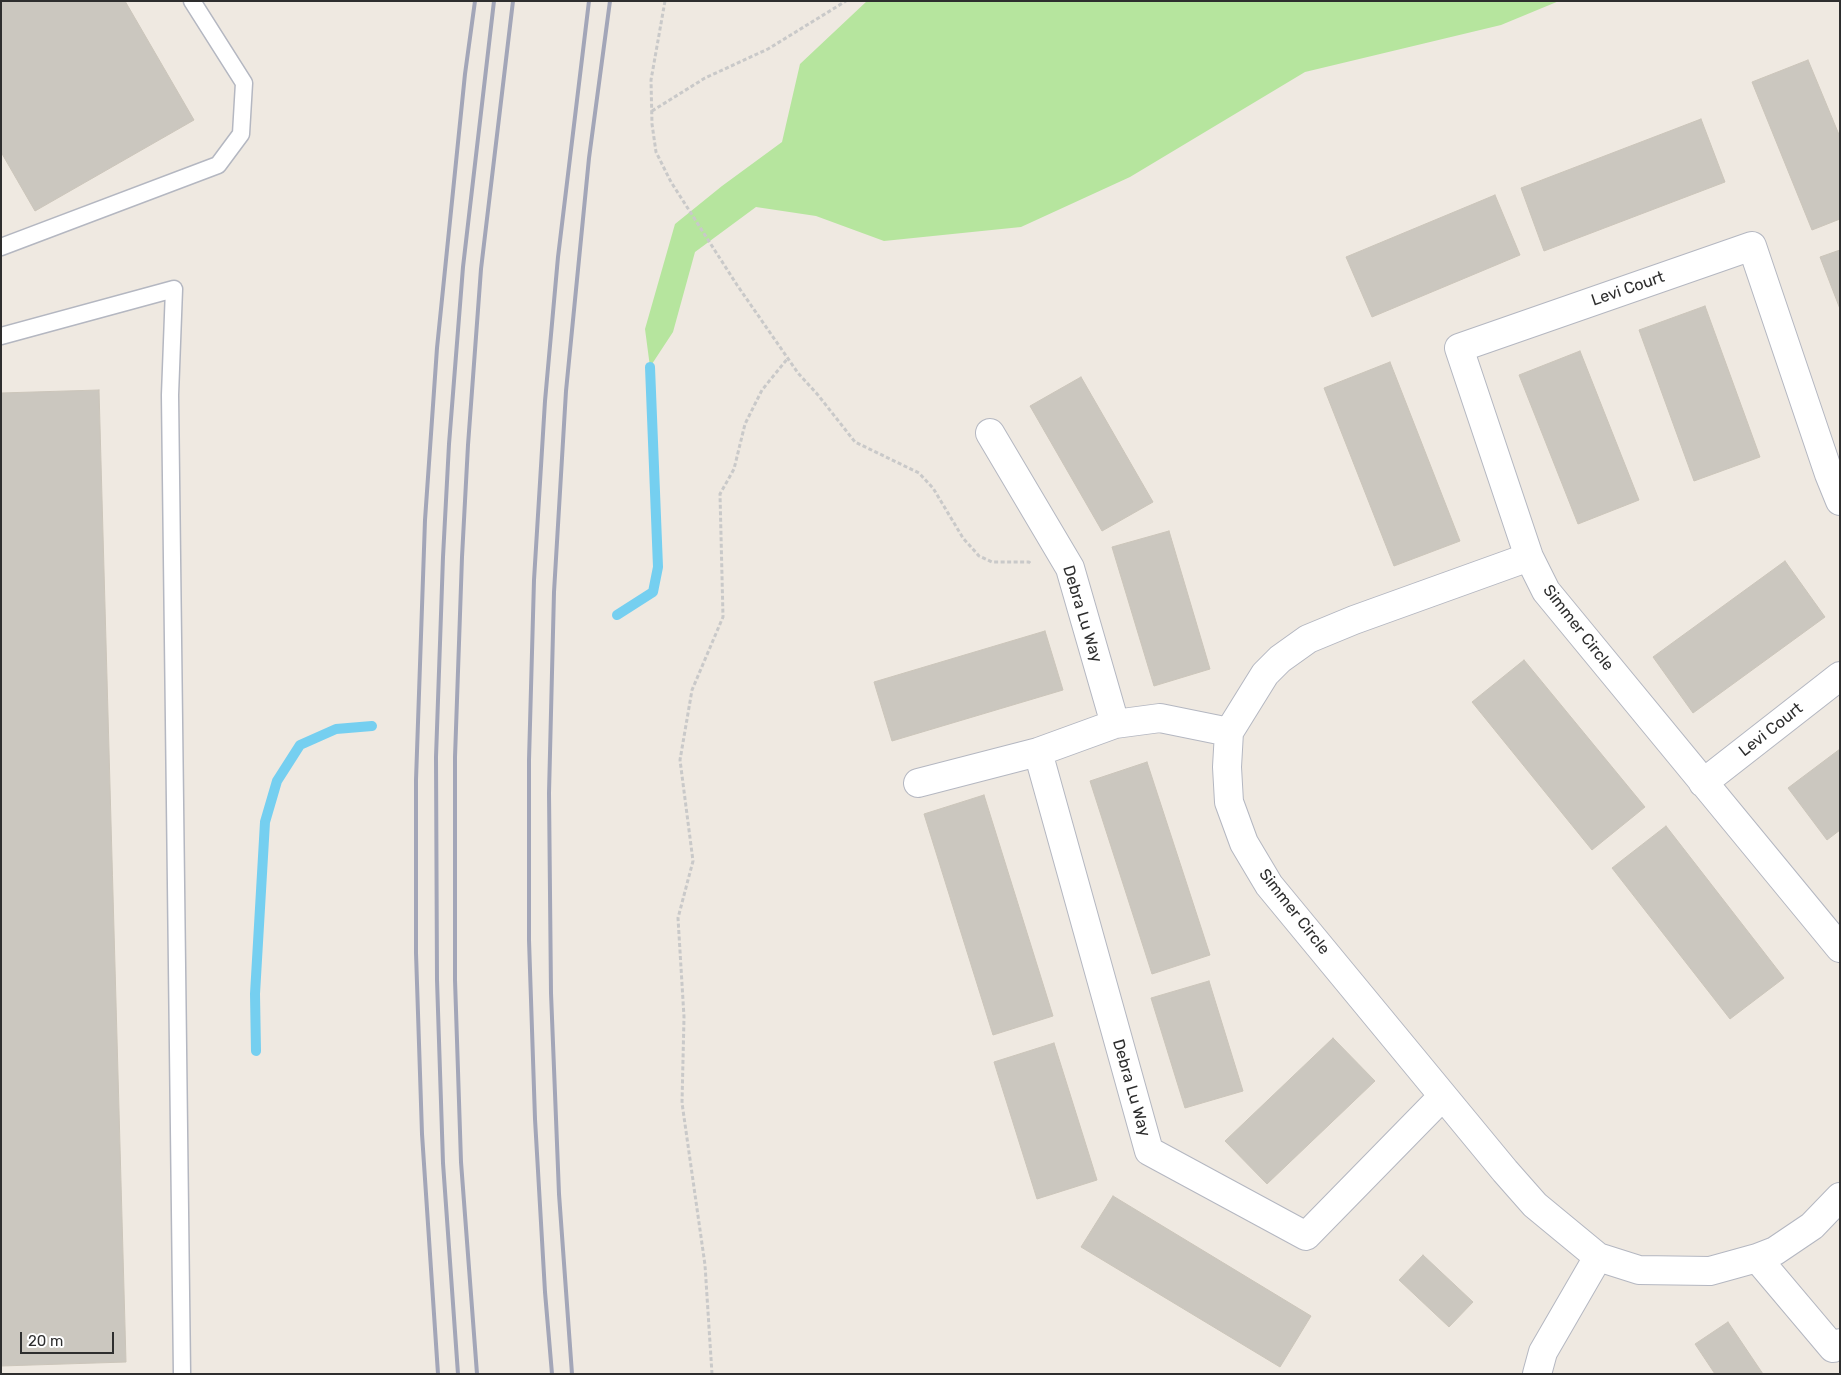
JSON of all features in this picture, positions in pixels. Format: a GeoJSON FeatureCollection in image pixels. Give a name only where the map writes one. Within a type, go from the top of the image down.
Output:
{"type":"FeatureCollection","features":[{"type":"Feature","properties":{"kind":"street","name":"Levi Court"},"geometry":{"type":"LineString","coordinates":[[1529,557],[1459,348],[1752,246],[1829,474],[1840,501]]}},
{"type":"Feature","properties":{"kind":"street","name":"Debra Lu Way"},"geometry":{"type":"LineString","coordinates":[[990,433],[1070,568],[1115,724]]}},
{"type":"Feature","properties":{"kind":"street","name":"Simmer Circle"},"geometry":{"type":"LineString","coordinates":[[1840,948],[1703,784],[1546,590],[1529,557],[1354,620],[1308,640],[1280,659],[1265,674],[1229,732],[1227,767],[1230,802],[1244,843],[1269,885],[1442,1096],[1535,1205],[1598,1257],[1639,1270],[1672,1272],[1710,1271],[1775,1251],[1812,1226],[1840,1197]]}},
{"type":"Feature","properties":{"kind":"street","name":"Levi Court"},"geometry":{"type":"LineString","coordinates":[[1703,784],[1840,676]]}},
{"type":"Feature","properties":{"kind":"street"},"geometry":{"type":"LineString","coordinates":[[918,782],[1038,752],[1115,724],[1160,718],[1229,732]]}},
{"type":"Feature","properties":{"kind":"street","name":"Debra Lu Way"},"geometry":{"type":"LineString","coordinates":[[1038,752],[1149,1151],[1306,1236],[1442,1096]]}},
{"type":"Feature","properties":{"kind":"street"},"geometry":{"type":"LineString","coordinates":[[1537,1374],[1543,1352],[1598,1257]]}},
{"type":"Feature","properties":{"kind":"street"},"geometry":{"type":"LineString","coordinates":[[1757,1258],[1833,1348],[1840,1343]]}},
{"type":"Feature","properties":{"kind":"lane"},"geometry":{"type":"LineString","coordinates":[[1,247],[218,165],[241,134],[244,83],[192,1]]}},
{"type":"Feature","properties":{"kind":"lane"},"geometry":{"type":"LineString","coordinates":[[1,336],[174,289],[170,395],[182,1374]]}},
{"type":"Feature","properties":{"kind":"path"},"geometry":{"type":"LineString","coordinates":[[665,1],[651,80],[656,152],[670,182],[798,373],[855,442],[920,473],[933,488],[964,538],[979,556],[992,562],[1029,562],[1036,566]]}},
{"type":"Feature","properties":{"kind":"path"},"geometry":{"type":"LineString","coordinates":[[652,111],[705,78],[768,49],[846,1]]}},
{"type":"Feature","properties":{"kind":"path"},"geometry":{"type":"LineString","coordinates":[[712,1374],[705,1265],[682,1103],[684,1017],[678,918],[693,861],[680,760],[692,690],[723,617],[720,494],[734,469],[745,424],[762,390],[788,358]]}},
{"type":"Feature","properties":{"kind":"green space"},"geometry":{"type":"Polygon","coordinates":[[[867,1],[1559,1],[1501,25],[1305,72],[1130,177],[1021,227],[884,241],[816,216],[756,207],[695,252],[673,332],[650,367],[645,329],[675,224],[722,186],[782,142],[800,64],[867,1]]]}},
{"type":"Feature","properties":{"kind":"building"},"geometry":{"type":"Polygon","coordinates":[[[1,1],[125,1],[194,120],[35,211],[1,152],[1,1]]]}},
{"type":"Feature","properties":{"kind":"building"},"geometry":{"type":"Polygon","coordinates":[[[1808,60],[1840,137],[1840,219],[1812,230],[1752,82],[1808,60]]]}},
{"type":"Feature","properties":{"kind":"building"},"geometry":{"type":"Polygon","coordinates":[[[1701,119],[1725,182],[1544,251],[1521,188],[1701,119]]]}},
{"type":"Feature","properties":{"kind":"building"},"geometry":{"type":"Polygon","coordinates":[[[1495,195],[1520,255],[1372,317],[1346,257],[1495,195]]]}},
{"type":"Feature","properties":{"kind":"building"},"geometry":{"type":"Polygon","coordinates":[[[1840,250],[1840,309],[1820,257],[1840,250]]]}},
{"type":"Feature","properties":{"kind":"building"},"geometry":{"type":"Polygon","coordinates":[[[1705,306],[1760,457],[1694,481],[1639,330],[1705,306]]]}},
{"type":"Feature","properties":{"kind":"building"},"geometry":{"type":"Polygon","coordinates":[[[1580,351],[1639,500],[1578,524],[1519,375],[1580,351]]]}},
{"type":"Feature","properties":{"kind":"building"},"geometry":{"type":"Polygon","coordinates":[[[1390,362],[1460,541],[1394,566],[1324,388],[1390,362]]]}},
{"type":"Feature","properties":{"kind":"building"},"geometry":{"type":"Polygon","coordinates":[[[1081,377],[1153,502],[1102,531],[1030,406],[1081,377]]]}},
{"type":"Feature","properties":{"kind":"building"},"geometry":{"type":"Polygon","coordinates":[[[99,390],[126,1362],[1,1366],[1,393],[99,390]]]}},
{"type":"Feature","properties":{"kind":"building"},"geometry":{"type":"Polygon","coordinates":[[[1169,531],[1210,669],[1154,686],[1112,547],[1169,531]]]}},
{"type":"Feature","properties":{"kind":"building"},"geometry":{"type":"Polygon","coordinates":[[[1785,561],[1825,617],[1693,713],[1653,657],[1785,561]]]}},
{"type":"Feature","properties":{"kind":"building"},"geometry":{"type":"Polygon","coordinates":[[[1045,631],[1063,690],[892,741],[874,682],[1045,631]]]}},
{"type":"Feature","properties":{"kind":"building"},"geometry":{"type":"Polygon","coordinates":[[[1524,660],[1645,807],[1592,850],[1472,702],[1524,660]]]}},
{"type":"Feature","properties":{"kind":"building"},"geometry":{"type":"Polygon","coordinates":[[[1840,749],[1840,830],[1827,840],[1788,788],[1840,749]]]}},
{"type":"Feature","properties":{"kind":"building"},"geometry":{"type":"Polygon","coordinates":[[[1147,762],[1210,955],[1152,974],[1090,781],[1147,762]]]}},
{"type":"Feature","properties":{"kind":"building"},"geometry":{"type":"Polygon","coordinates":[[[984,795],[1053,1016],[993,1035],[924,814],[984,795]]]}},
{"type":"Feature","properties":{"kind":"building"},"geometry":{"type":"Polygon","coordinates":[[[1666,826],[1784,978],[1730,1019],[1612,868],[1666,826]]]}},
{"type":"Feature","properties":{"kind":"building"},"geometry":{"type":"Polygon","coordinates":[[[1209,981],[1243,1091],[1185,1108],[1151,998],[1209,981]]]}},
{"type":"Feature","properties":{"kind":"building"},"geometry":{"type":"Polygon","coordinates":[[[1333,1038],[1375,1081],[1267,1184],[1225,1141],[1333,1038]]]}},
{"type":"Feature","properties":{"kind":"building"},"geometry":{"type":"Polygon","coordinates":[[[1054,1043],[1097,1180],[1037,1199],[994,1062],[1054,1043]]]}},
{"type":"Feature","properties":{"kind":"building"},"geometry":{"type":"Polygon","coordinates":[[[1113,1196],[1311,1316],[1280,1367],[1081,1247],[1113,1196]]]}},
{"type":"Feature","properties":{"kind":"building"},"geometry":{"type":"Polygon","coordinates":[[[1423,1255],[1473,1302],[1449,1327],[1399,1280],[1423,1255]]]}},
{"type":"Feature","properties":{"kind":"building"},"geometry":{"type":"Polygon","coordinates":[[[1728,1322],[1763,1374],[1715,1374],[1695,1344],[1728,1322]]]}},
{"type":"Feature","properties":{"kind":"waterway"},"geometry":{"type":"LineString","coordinates":[[617,615],[653,592],[658,567],[650,367]]}},
{"type":"Feature","properties":{"kind":"waterway"},"geometry":{"type":"LineString","coordinates":[[256,1051],[255,994],[265,822],[277,781],[300,745],[336,729],[372,726]]}},
{"type":"Feature","properties":{"kind":"railway"},"geometry":{"type":"LineString","coordinates":[[438,1374],[422,1134],[416,953],[416,780],[425,520],[437,348],[465,74],[475,1]]}},
{"type":"Feature","properties":{"kind":"railway"},"geometry":{"type":"LineString","coordinates":[[458,1374],[443,1163],[437,980],[436,757],[449,444],[463,267],[494,1]]}},
{"type":"Feature","properties":{"kind":"railway"},"geometry":{"type":"LineString","coordinates":[[477,1374],[461,1162],[455,980],[455,757],[462,557],[481,269],[513,1]]}},
{"type":"Feature","properties":{"kind":"railway"},"geometry":{"type":"LineString","coordinates":[[552,1374],[545,1292],[535,1119],[529,940],[529,760],[534,580],[545,401],[558,257],[589,1]]}},
{"type":"Feature","properties":{"kind":"railway"},"geometry":{"type":"LineString","coordinates":[[572,1374],[559,1194],[551,993],[549,793],[554,592],[566,391],[589,158],[610,1]]}}]}
